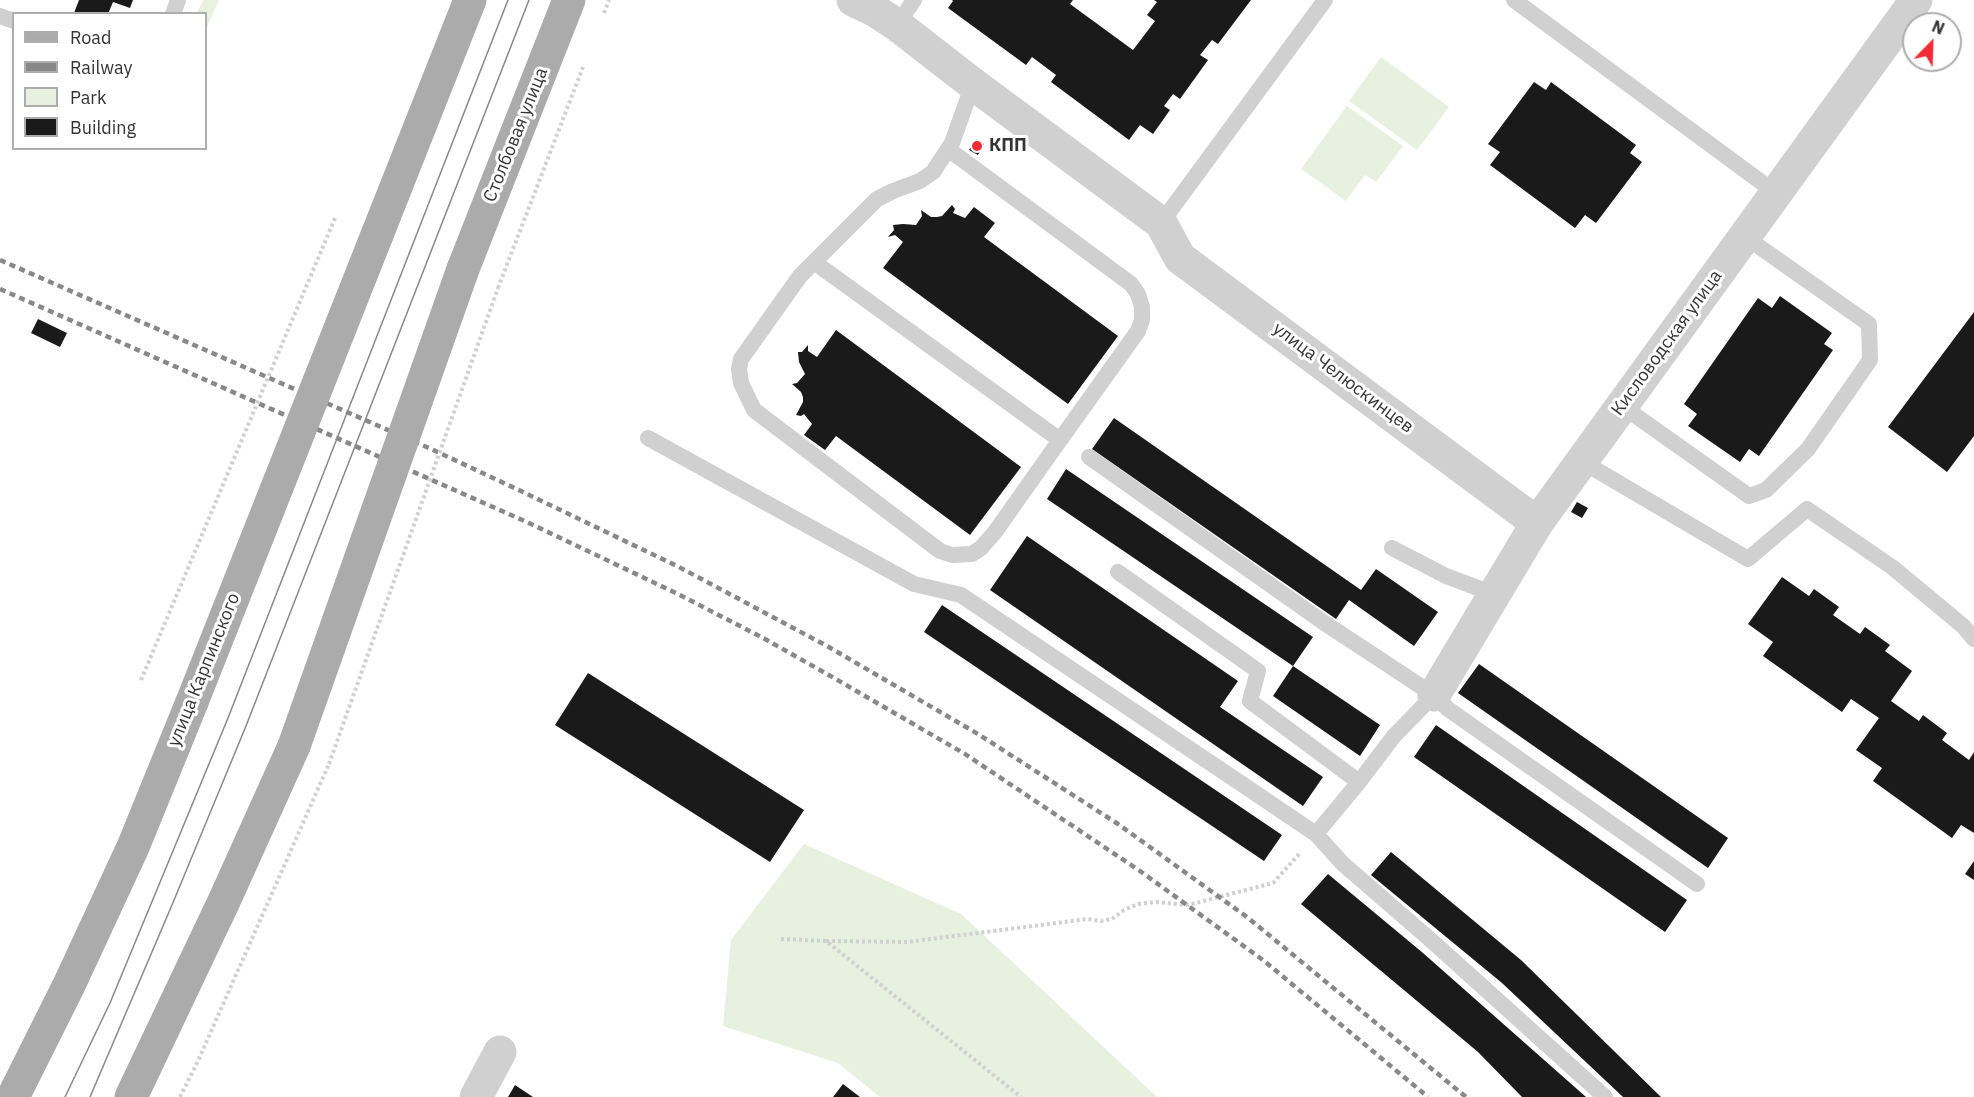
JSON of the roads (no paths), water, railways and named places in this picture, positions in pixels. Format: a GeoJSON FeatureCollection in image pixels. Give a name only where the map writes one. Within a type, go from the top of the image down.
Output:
{"type":"FeatureCollection","features":[{"type":"Feature","properties":{"kind":"main road","name":"улица Карпинского"},"geometry":{"type":"LineString","coordinates":[[13,1097],[69,985],[133,847],[470,0]]}},
{"type":"Feature","properties":{"kind":"main road","name":"Столбовая улица"},"geometry":{"type":"LineString","coordinates":[[131,1097],[225,899],[294,746],[463,269],[569,0]]}},
{"type":"Feature","properties":{"kind":"street","name":"улица Челюскинцев"},"geometry":{"type":"LineString","coordinates":[[853,0],[874,10],[905,13],[973,84],[1161,222],[1180,258],[1537,523]]}},
{"type":"Feature","properties":{"kind":"street","name":"Кисловодская улица"},"geometry":{"type":"LineString","coordinates":[[1434,695],[1537,523],[1916,0]]}},
{"type":"Feature","properties":{"kind":"street"},"geometry":{"type":"LineString","coordinates":[[476,1097],[500,1052]]}},
{"type":"Feature","properties":{"kind":"lane"},"geometry":{"type":"LineString","coordinates":[[1161,222],[1326,0]]}},
{"type":"Feature","properties":{"kind":"lane"},"geometry":{"type":"LineString","coordinates":[[1514,0],[1776,193]]}},
{"type":"Feature","properties":{"kind":"lane"},"geometry":{"type":"LineString","coordinates":[[948,149],[1131,284],[1138,294],[1142,307],[1142,320],[1138,331],[995,532],[981,548],[972,554],[962,556],[940,551],[754,410],[741,383],[739,369],[741,359],[800,276],[877,199],[920,181],[933,172],[948,149],[973,84]]}},
{"type":"Feature","properties":{"kind":"lane"},"geometry":{"type":"LineString","coordinates":[[1622,406],[1749,496],[1766,490],[1808,449],[1870,360],[1869,324],[1744,237]]}},
{"type":"Feature","properties":{"kind":"lane"},"geometry":{"type":"LineString","coordinates":[[814,262],[1060,440]]}},
{"type":"Feature","properties":{"kind":"lane"},"geometry":{"type":"LineString","coordinates":[[648,438],[914,584],[961,595],[1316,834],[1342,863],[1605,1097]]}},
{"type":"Feature","properties":{"kind":"lane"},"geometry":{"type":"LineString","coordinates":[[1089,457],[1323,622],[1434,695],[1448,709],[1697,884]]}},
{"type":"Feature","properties":{"kind":"lane"},"geometry":{"type":"LineString","coordinates":[[1581,461],[1748,559],[1807,509],[1892,567],[1963,626],[1974,639]]}},
{"type":"Feature","properties":{"kind":"lane"},"geometry":{"type":"LineString","coordinates":[[1392,548],[1446,576],[1494,594]]}},
{"type":"Feature","properties":{"kind":"lane"},"geometry":{"type":"LineString","coordinates":[[1118,572],[1258,671],[1250,701],[1359,782]]}},
{"type":"Feature","properties":{"kind":"lane"},"geometry":{"type":"LineString","coordinates":[[1316,834],[1394,736],[1434,695]]}},
{"type":"Feature","properties":{"kind":"tram line"},"geometry":{"type":"LineString","coordinates":[[65,1097],[110,1003],[228,718],[508,0]]}},
{"type":"Feature","properties":{"kind":"tram line"},"geometry":{"type":"LineString","coordinates":[[90,1097],[246,726],[529,0]]}},
{"type":"Feature","properties":{"kind":"railway"},"geometry":{"type":"LineString","coordinates":[[0,260],[429,448],[679,567],[827,646],[978,734],[1118,824],[1247,917],[1466,1097]]}},
{"type":"Feature","properties":{"kind":"railway"},"geometry":{"type":"LineString","coordinates":[[0,289],[529,523],[680,595],[834,678],[965,754],[1140,871],[1263,960],[1428,1097]]}},
{"type":"Feature","properties":{"kind":"place","name":"КПП"},"geometry":{"type":"Point","coordinates":[977,146]}}]}
